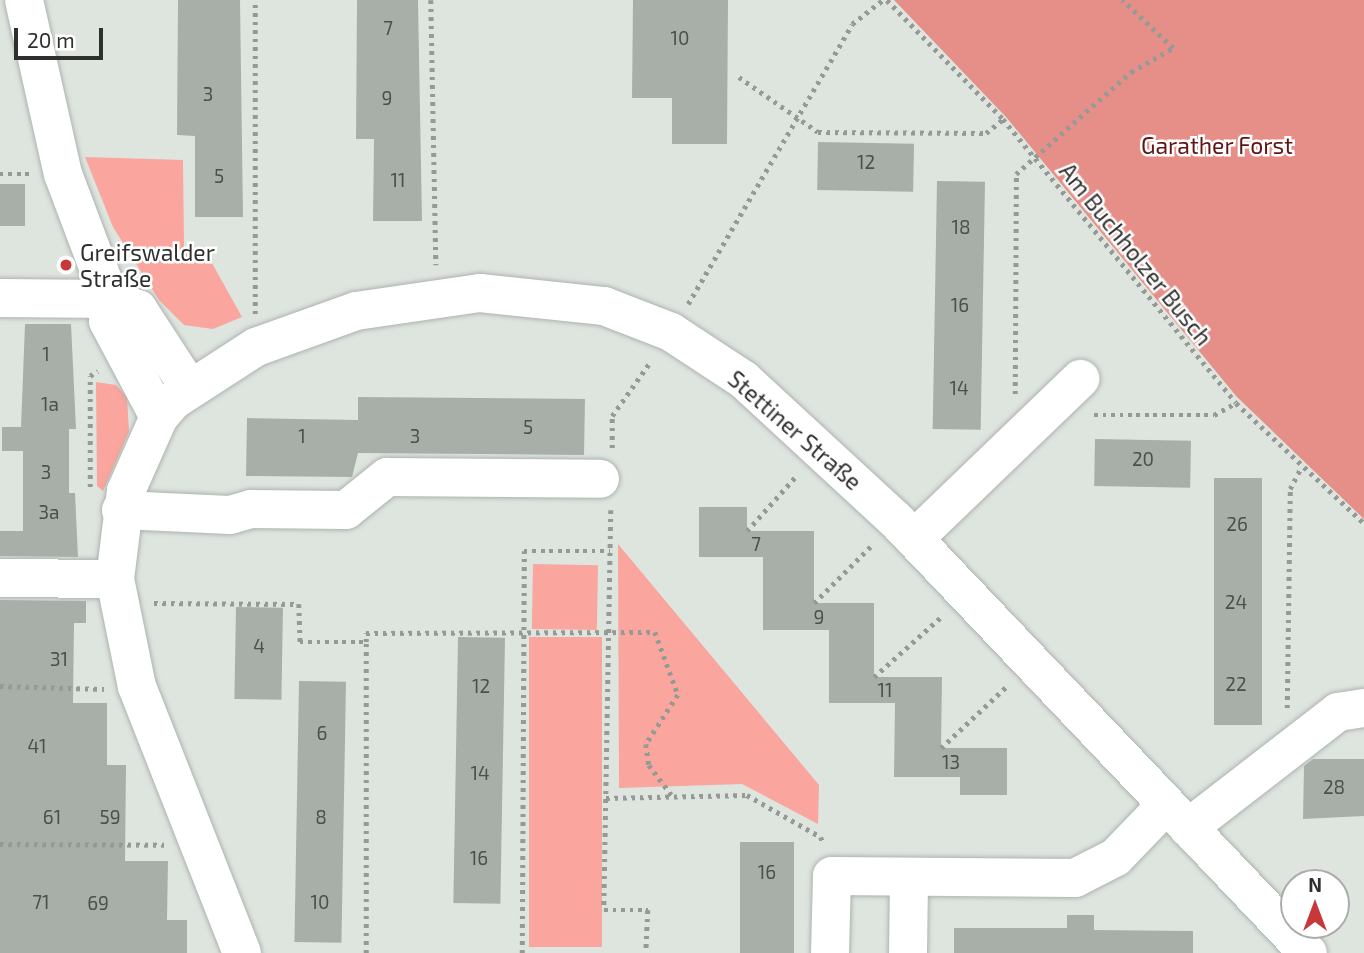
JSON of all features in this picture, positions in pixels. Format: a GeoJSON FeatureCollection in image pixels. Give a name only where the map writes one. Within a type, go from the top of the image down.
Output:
{"type":"FeatureCollection","features":[{"type":"Feature","properties":{"kind":"street"},"geometry":{"type":"LineString","coordinates":[[24,0],[63,174],[110,299],[108,321],[159,416],[119,516],[116,591],[137,687],[196,845],[242,953]]}},
{"type":"Feature","properties":{"kind":"street","name":"Stettiner Straße"},"geometry":{"type":"LineString","coordinates":[[159,416],[188,386],[256,347],[356,311],[437,296],[561,297],[634,316],[744,380],[820,447],[905,530],[1308,953]]}},
{"type":"Feature","properties":{"kind":"street"},"geometry":{"type":"LineString","coordinates":[[0,298],[110,299],[138,309],[188,386]]}},
{"type":"Feature","properties":{"kind":"street"},"geometry":{"type":"LineString","coordinates":[[905,530],[1015,440],[1071,387]]}},
{"type":"Feature","properties":{"kind":"street"},"geometry":{"type":"LineString","coordinates":[[119,516],[230,515],[251,509],[346,510],[387,477],[600,479]]}},
{"type":"Feature","properties":{"kind":"street"},"geometry":{"type":"LineString","coordinates":[[0,578],[116,591]]}},
{"type":"Feature","properties":{"kind":"street"},"geometry":{"type":"LineString","coordinates":[[830,953],[832,876],[1075,878],[1097,872],[1177,816],[1287,751],[1338,712],[1364,708]]}},
{"type":"Feature","properties":{"kind":"street"},"geometry":{"type":"LineString","coordinates":[[908,953],[909,877]]}},
{"type":"Feature","properties":{"kind":"path"},"geometry":{"type":"LineString","coordinates":[[255,0],[256,347]]}},
{"type":"Feature","properties":{"kind":"path"},"geometry":{"type":"LineString","coordinates":[[431,0],[437,296]]}},
{"type":"Feature","properties":{"kind":"path","name":"Am Buchholzer Busch"},"geometry":{"type":"LineString","coordinates":[[887,0],[1003,120],[1236,403],[1300,469],[1364,523]]}},
{"type":"Feature","properties":{"kind":"path"},"geometry":{"type":"LineString","coordinates":[[1015,440],[1016,174],[1033,156],[1132,72],[1173,48],[1122,0]]}},
{"type":"Feature","properties":{"kind":"path"},"geometry":{"type":"LineString","coordinates":[[739,77],[818,132],[986,133],[1003,120]]}},
{"type":"Feature","properties":{"kind":"path"},"geometry":{"type":"LineString","coordinates":[[119,516],[90,502],[90,376],[125,353]]}},
{"type":"Feature","properties":{"kind":"path"},"geometry":{"type":"LineString","coordinates":[[1071,387],[1080,415],[1214,415],[1236,403]]}},
{"type":"Feature","properties":{"kind":"path"},"geometry":{"type":"LineString","coordinates":[[747,531],[820,447]]}},
{"type":"Feature","properties":{"kind":"path"},"geometry":{"type":"LineString","coordinates":[[1287,751],[1290,489],[1300,469]]}},
{"type":"Feature","properties":{"kind":"path"},"geometry":{"type":"LineString","coordinates":[[814,603],[905,530]]}},
{"type":"Feature","properties":{"kind":"path"},"geometry":{"type":"LineString","coordinates":[[522,953],[524,551],[610,551]]}},
{"type":"Feature","properties":{"kind":"path"},"geometry":{"type":"LineString","coordinates":[[116,591],[299,604],[300,642],[366,642]]}},
{"type":"Feature","properties":{"kind":"path"},"geometry":{"type":"LineString","coordinates":[[874,677],[965,595]]}},
{"type":"Feature","properties":{"kind":"path"},"geometry":{"type":"LineString","coordinates":[[366,953],[366,633],[654,632],[662,639],[678,695],[646,744],[649,765],[672,795]]}},
{"type":"Feature","properties":{"kind":"path"},"geometry":{"type":"LineString","coordinates":[[942,748],[1031,664]]}},
{"type":"Feature","properties":{"kind":"path"},"geometry":{"type":"LineString","coordinates":[[0,685],[137,687]]}},
{"type":"Feature","properties":{"kind":"path"},"geometry":{"type":"LineString","coordinates":[[646,953],[648,910],[604,910],[606,798],[747,795],[821,836],[832,876]]}},
{"type":"Feature","properties":{"kind":"path"},"geometry":{"type":"LineString","coordinates":[[0,844],[196,845]]}},
{"type":"Feature","properties":{"kind":"shaded area"},"geometry":{"type":"Polygon","coordinates":[[[85,157],[183,160],[184,247],[208,256],[242,317],[213,329],[184,325],[159,300],[113,227],[85,157]]]}},
{"type":"Feature","properties":{"kind":"shaded area"},"geometry":{"type":"Polygon","coordinates":[[[96,382],[116,385],[127,397],[129,432],[103,491],[97,486],[96,382]]]}},
{"type":"Feature","properties":{"kind":"shaded area"},"geometry":{"type":"Polygon","coordinates":[[[618,544],[819,785],[818,824],[742,784],[619,788],[618,544]]]}},
{"type":"Feature","properties":{"kind":"shaded area"},"geometry":{"type":"Polygon","coordinates":[[[533,564],[598,565],[597,630],[532,629],[533,564]]]}},
{"type":"Feature","properties":{"kind":"shaded area"},"geometry":{"type":"Polygon","coordinates":[[[529,637],[602,637],[602,947],[529,947],[529,637]]]}},
{"type":"Feature","properties":{"kind":"green space","name":"Garather Forst"},"geometry":{"type":"Polygon","coordinates":[[[894,0],[1364,0],[1364,519],[1237,397],[1006,117],[894,0]]]}},
{"type":"Feature","properties":{"kind":"building"},"geometry":{"type":"Polygon","coordinates":[[[178,0],[240,0],[243,217],[195,217],[195,136],[177,135],[178,0]]]}},
{"type":"Feature","properties":{"kind":"building"},"geometry":{"type":"Polygon","coordinates":[[[357,0],[418,0],[422,221],[373,221],[374,139],[356,139],[357,0]]]}},
{"type":"Feature","properties":{"kind":"building"},"geometry":{"type":"Polygon","coordinates":[[[633,0],[728,0],[727,144],[672,144],[672,98],[632,98],[633,0]]]}},
{"type":"Feature","properties":{"kind":"building"},"geometry":{"type":"Polygon","coordinates":[[[818,142],[914,144],[913,192],[817,190],[818,142]]]}},
{"type":"Feature","properties":{"kind":"building"},"geometry":{"type":"Polygon","coordinates":[[[937,181],[985,182],[981,430],[933,429],[937,181]]]}},
{"type":"Feature","properties":{"kind":"building"},"geometry":{"type":"Polygon","coordinates":[[[0,184],[25,184],[25,226],[0,226],[0,184]]]}},
{"type":"Feature","properties":{"kind":"building"},"geometry":{"type":"Polygon","coordinates":[[[25,324],[71,324],[76,429],[69,429],[69,493],[75,493],[78,557],[0,556],[0,531],[23,531],[23,451],[2,451],[2,427],[21,427],[25,324]]]}},
{"type":"Feature","properties":{"kind":"building"},"geometry":{"type":"Polygon","coordinates":[[[358,397],[585,399],[584,455],[358,453],[352,477],[246,476],[247,418],[358,420],[358,397]]]}},
{"type":"Feature","properties":{"kind":"building"},"geometry":{"type":"Polygon","coordinates":[[[1095,439],[1191,441],[1190,488],[1094,486],[1095,439]]]}},
{"type":"Feature","properties":{"kind":"building"},"geometry":{"type":"Polygon","coordinates":[[[1214,478],[1262,478],[1262,725],[1214,725],[1214,478]]]}},
{"type":"Feature","properties":{"kind":"building"},"geometry":{"type":"Polygon","coordinates":[[[699,507],[747,507],[747,531],[814,531],[814,603],[874,603],[874,677],[942,677],[941,748],[1007,748],[1007,795],[960,795],[960,777],[894,777],[895,703],[829,703],[829,630],[763,630],[763,557],[699,557],[699,507]]]}},
{"type":"Feature","properties":{"kind":"building"},"geometry":{"type":"Polygon","coordinates":[[[0,600],[86,601],[86,623],[74,623],[73,703],[107,703],[107,765],[126,765],[125,861],[168,861],[167,920],[187,920],[187,953],[0,953],[0,600]]]}},
{"type":"Feature","properties":{"kind":"building"},"geometry":{"type":"Polygon","coordinates":[[[236,607],[283,608],[281,700],[234,699],[236,607]]]}},
{"type":"Feature","properties":{"kind":"building"},"geometry":{"type":"Polygon","coordinates":[[[458,637],[505,638],[500,904],[453,903],[458,637]]]}},
{"type":"Feature","properties":{"kind":"building"},"geometry":{"type":"Polygon","coordinates":[[[299,681],[346,682],[341,943],[294,942],[299,681]]]}},
{"type":"Feature","properties":{"kind":"building"},"geometry":{"type":"Polygon","coordinates":[[[1313,759],[1364,759],[1364,816],[1303,819],[1304,766],[1313,759]]]}},
{"type":"Feature","properties":{"kind":"building"},"geometry":{"type":"Polygon","coordinates":[[[740,842],[794,842],[794,953],[740,953],[740,842]]]}},
{"type":"Feature","properties":{"kind":"building"},"geometry":{"type":"Polygon","coordinates":[[[1067,915],[1094,915],[1094,930],[1193,931],[1193,953],[954,953],[954,928],[1067,928],[1067,915]]]}},
{"type":"Feature","properties":{"kind":"place","name":"Greifswalder Straße"},"geometry":{"type":"Point","coordinates":[66,265]}}]}
